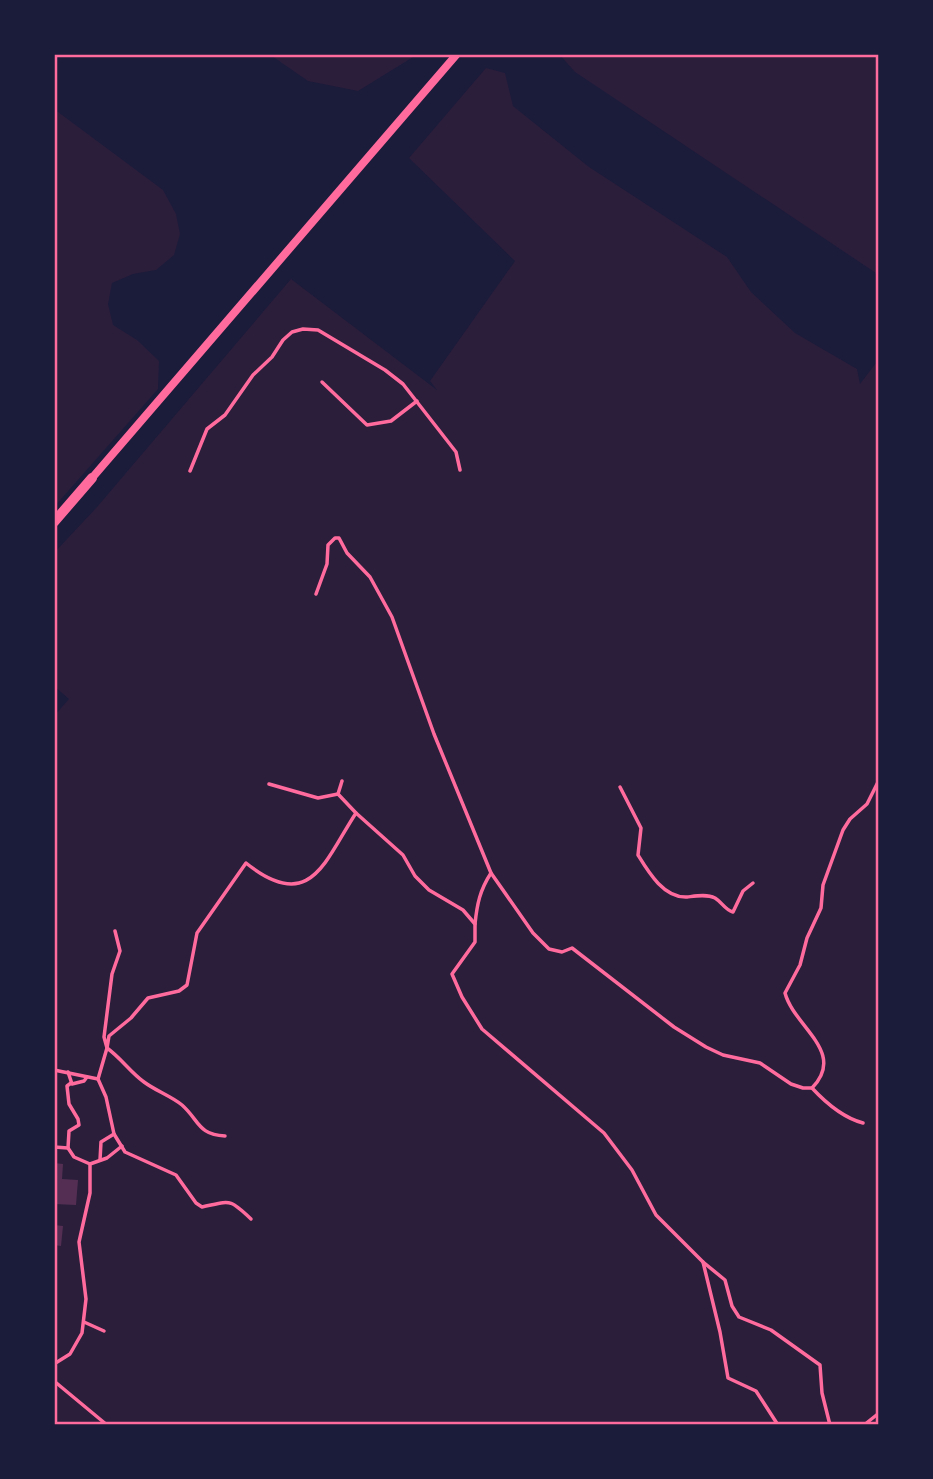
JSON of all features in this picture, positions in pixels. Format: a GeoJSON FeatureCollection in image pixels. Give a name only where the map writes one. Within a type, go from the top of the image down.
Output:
{"type":"FeatureCollection","features":[{"type":"Feature","properties":{"kind":"main road"},"geometry":{"type":"LineString","coordinates":[[54,522],[92,478]]}},
{"type":"Feature","properties":{"kind":"street"},"geometry":{"type":"LineString","coordinates":[[92,478],[457,54]]}},
{"type":"Feature","properties":{"kind":"lane"},"geometry":{"type":"LineString","coordinates":[[190,471],[207,429],[225,415],[253,375],[292,332],[303,329],[318,330],[385,370],[403,384],[456,452],[460,470]]}},
{"type":"Feature","properties":{"kind":"lane"},"geometry":{"type":"LineString","coordinates":[[322,382],[367,425],[391,421],[417,401]]}},
{"type":"Feature","properties":{"kind":"lane"},"geometry":{"type":"LineString","coordinates":[[316,594],[327,564],[328,545],[335,538],[340,538],[347,553],[370,577],[392,617],[434,734],[491,873],[533,933],[549,949],[562,951],[572,948],[674,1027],[706,1048],[723,1055],[760,1063],[791,1084],[812,1088],[828,1103],[855,1121],[863,1123]]}},
{"type":"Feature","properties":{"kind":"lane"},"geometry":{"type":"LineString","coordinates":[[812,1088],[825,1063],[823,1054],[791,1008],[785,993],[800,965],[807,938],[821,908],[825,874],[843,830],[849,819],[867,804],[879,780]]}},
{"type":"Feature","properties":{"kind":"lane"},"geometry":{"type":"LineString","coordinates":[[338,794],[342,781]]}},
{"type":"Feature","properties":{"kind":"lane"},"geometry":{"type":"LineString","coordinates":[[269,784],[318,798],[338,794]]}},
{"type":"Feature","properties":{"kind":"lane"},"geometry":{"type":"LineString","coordinates":[[620,787],[641,828],[638,855],[663,889],[674,896],[703,895],[715,898],[726,910],[733,912],[743,891],[753,883]]}},
{"type":"Feature","properties":{"kind":"lane"},"geometry":{"type":"LineString","coordinates":[[338,794],[402,855],[415,876],[429,890],[463,911],[475,924]]}},
{"type":"Feature","properties":{"kind":"lane"},"geometry":{"type":"LineString","coordinates":[[251,1219],[234,1203],[202,1207],[196,1203],[176,1175],[125,1152],[114,1134],[106,1097],[98,1079],[109,1036],[148,999],[179,991],[187,985],[197,933],[246,863],[267,879],[297,884],[323,868],[356,813]]}},
{"type":"Feature","properties":{"kind":"lane"},"geometry":{"type":"LineString","coordinates":[[491,873],[482,887],[477,904],[475,942],[452,974],[462,997],[482,1029],[604,1133],[632,1170],[656,1215],[725,1280],[732,1306],[739,1317],[771,1329],[820,1365],[822,1393],[830,1425]]}},
{"type":"Feature","properties":{"kind":"lane"},"geometry":{"type":"LineString","coordinates":[[115,931],[120,951],[112,974],[104,1037],[107,1048],[145,1083],[180,1104],[201,1129],[213,1135],[225,1136]]}},
{"type":"Feature","properties":{"kind":"lane"},"geometry":{"type":"LineString","coordinates":[[54,1070],[98,1079]]}},
{"type":"Feature","properties":{"kind":"lane"},"geometry":{"type":"LineString","coordinates":[[68,1072],[71,1083]]}},
{"type":"Feature","properties":{"kind":"lane"},"geometry":{"type":"LineString","coordinates":[[71,1083],[77,1084],[87,1077]]}},
{"type":"Feature","properties":{"kind":"lane"},"geometry":{"type":"LineString","coordinates":[[71,1083],[67,1086],[69,1104],[79,1125],[69,1131],[68,1148],[74,1157],[90,1164],[122,1146]]}},
{"type":"Feature","properties":{"kind":"lane"},"geometry":{"type":"LineString","coordinates":[[100,1160],[101,1142],[114,1134]]}},
{"type":"Feature","properties":{"kind":"lane"},"geometry":{"type":"LineString","coordinates":[[54,1147],[68,1148]]}},
{"type":"Feature","properties":{"kind":"lane"},"geometry":{"type":"LineString","coordinates":[[54,1364],[62,1361],[77,1346],[84,1322],[86,1300],[79,1242],[90,1193],[90,1164]]}},
{"type":"Feature","properties":{"kind":"lane"},"geometry":{"type":"LineString","coordinates":[[703,1262],[728,1378],[756,1391],[778,1425]]}},
{"type":"Feature","properties":{"kind":"lane"},"geometry":{"type":"LineString","coordinates":[[84,1322],[104,1331]]}},
{"type":"Feature","properties":{"kind":"lane"},"geometry":{"type":"LineString","coordinates":[[54,1381],[107,1425]]}},
{"type":"Feature","properties":{"kind":"lane"},"geometry":{"type":"LineString","coordinates":[[864,1425],[879,1413]]}},
{"type":"Feature","properties":{"kind":"shaded area"},"geometry":{"type":"Polygon","coordinates":[[[269,54],[418,54],[358,91],[308,81],[269,54]]]}},
{"type":"Feature","properties":{"kind":"shaded area"},"geometry":{"type":"Polygon","coordinates":[[[559,54],[879,54],[879,275],[575,72],[559,54]]]}},
{"type":"Feature","properties":{"kind":"shaded area"},"geometry":{"type":"Polygon","coordinates":[[[486,68],[505,73],[513,106],[589,167],[727,257],[751,292],[795,333],[857,369],[860,384],[879,359],[879,1425],[54,1425],[54,716],[69,699],[54,686],[54,553],[97,507],[291,279],[437,390],[430,381],[515,261],[409,158],[486,68]]]}},
{"type":"Feature","properties":{"kind":"shaded area"},"geometry":{"type":"Polygon","coordinates":[[[54,109],[163,190],[176,214],[180,234],[174,255],[156,270],[133,274],[112,283],[108,304],[113,325],[137,340],[159,361],[158,389],[54,507],[54,109]]]}},
{"type":"Feature","properties":{"kind":"building"},"geometry":{"type":"Polygon","coordinates":[[[54,1163],[63,1164],[62,1179],[78,1180],[76,1205],[54,1204],[54,1163]]]}},
{"type":"Feature","properties":{"kind":"building"},"geometry":{"type":"Polygon","coordinates":[[[54,1225],[63,1226],[61,1246],[54,1245],[54,1225]]]}}]}
